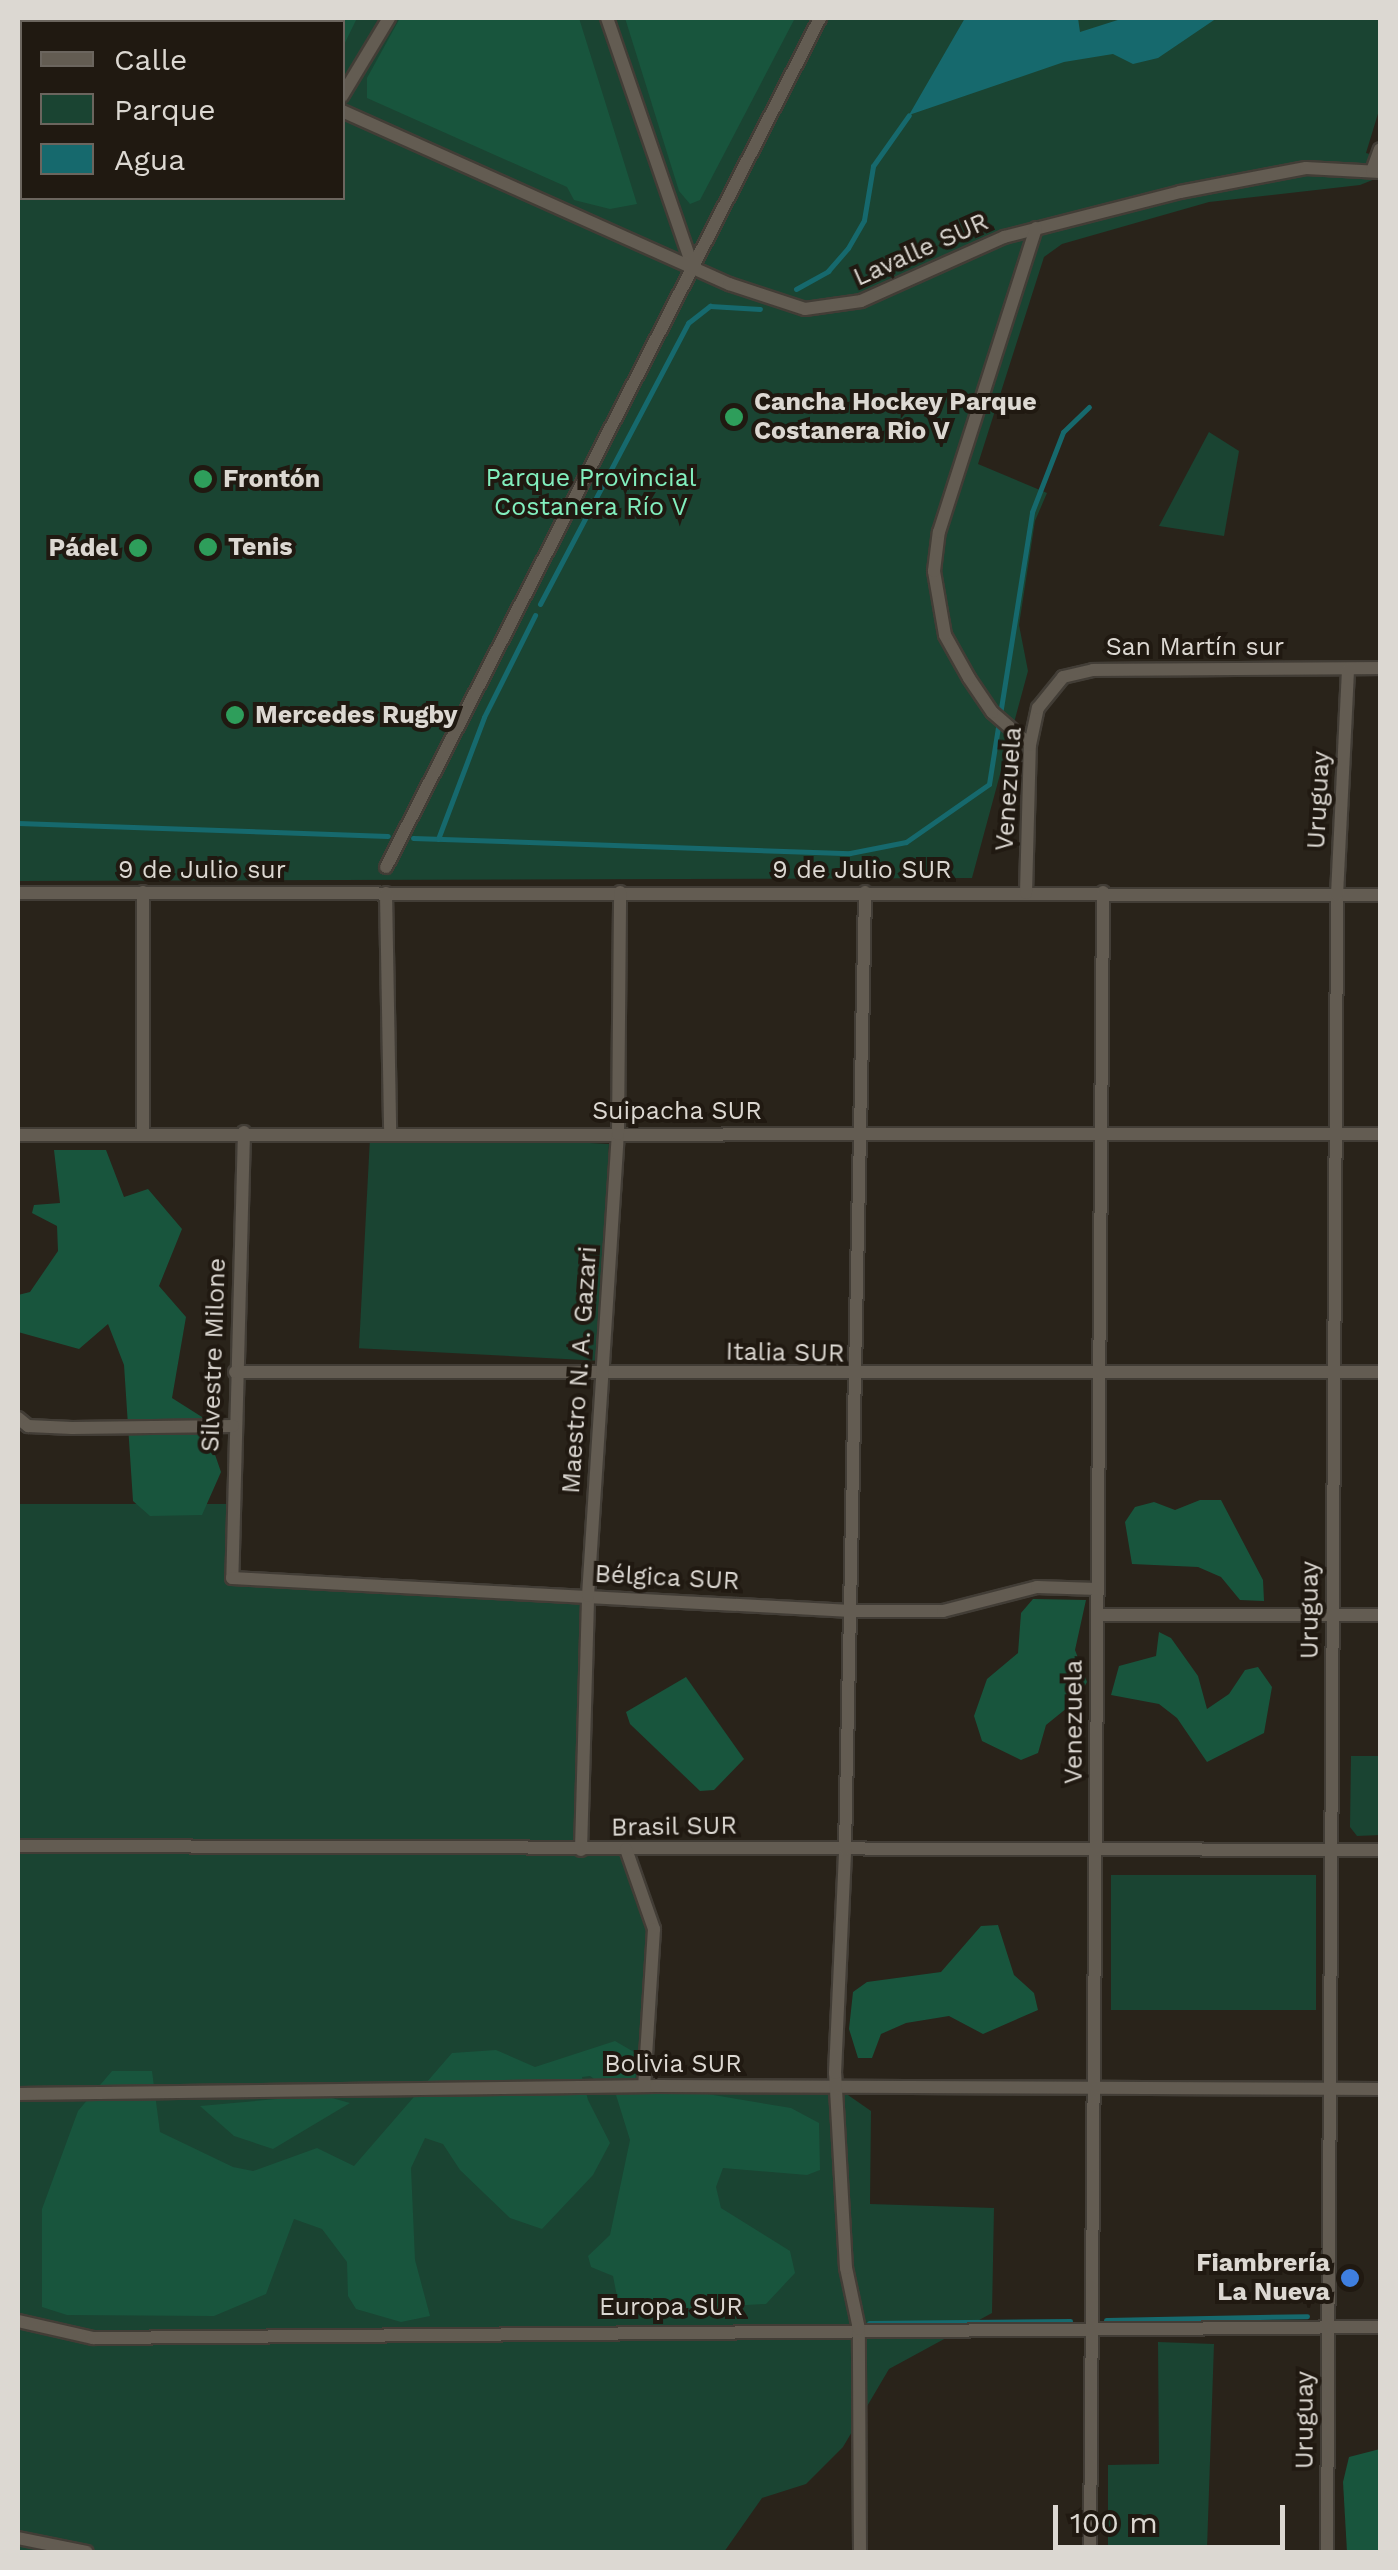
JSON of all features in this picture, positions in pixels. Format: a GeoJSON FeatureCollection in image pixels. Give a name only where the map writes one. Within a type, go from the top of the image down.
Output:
{"type":"FeatureCollection","features":[{"type":"Feature","properties":{"kind":"street"},"geometry":{"type":"LineString","coordinates":[[345,91],[389,18]]}},
{"type":"Feature","properties":{"kind":"street"},"geometry":{"type":"LineString","coordinates":[[606,18],[692,268]]}},
{"type":"Feature","properties":{"kind":"street"},"geometry":{"type":"LineString","coordinates":[[386,866],[820,18]]}},
{"type":"Feature","properties":{"kind":"street","name":"Lavalle SUR"},"geometry":{"type":"LineString","coordinates":[[345,112],[770,301],[835,310],[1036,228],[1269,173],[1376,172]]}},
{"type":"Feature","properties":{"kind":"street"},"geometry":{"type":"LineString","coordinates":[[1376,172],[1380,148]]}},
{"type":"Feature","properties":{"kind":"street"},"geometry":{"type":"LineString","coordinates":[[1030,745],[992,712],[945,634],[934,571],[939,532],[1036,228]]}},
{"type":"Feature","properties":{"kind":"street","name":"San Martín sur"},"geometry":{"type":"LineString","coordinates":[[1048,690],[1077,671],[1380,668]]}},
{"type":"Feature","properties":{"kind":"street","name":"Uruguay"},"geometry":{"type":"LineString","coordinates":[[1327,2552],[1337,894],[1348,669]]}},
{"type":"Feature","properties":{"kind":"street","name":"Venezuela"},"geometry":{"type":"LineString","coordinates":[[1026,894],[1030,745],[1048,690]]}},
{"type":"Feature","properties":{"kind":"street"},"geometry":{"type":"LineString","coordinates":[[143,892],[143,1132]]}},
{"type":"Feature","properties":{"kind":"street","name":"Maestro N. A. Gazari"},"geometry":{"type":"LineString","coordinates":[[581,1850],[588,1596],[606,1374],[618,1134],[620,892]]}},
{"type":"Feature","properties":{"kind":"street"},"geometry":{"type":"LineString","coordinates":[[860,2552],[859,2329],[846,2268],[835,2086],[846,1848],[865,892]]}},
{"type":"Feature","properties":{"kind":"street","name":"Venezuela"},"geometry":{"type":"LineString","coordinates":[[1090,2552],[1103,892]]}},
{"type":"Feature","properties":{"kind":"street","name":"9 de Julio sur"},"geometry":{"type":"LineString","coordinates":[[18,893],[386,893]]}},
{"type":"Feature","properties":{"kind":"street"},"geometry":{"type":"LineString","coordinates":[[386,893],[390,1132]]}},
{"type":"Feature","properties":{"kind":"street","name":"9 de Julio SUR"},"geometry":{"type":"LineString","coordinates":[[386,893],[1380,895]]}},
{"type":"Feature","properties":{"kind":"street","name":"Silvestre Milone"},"geometry":{"type":"LineString","coordinates":[[232,1578],[244,1132]]}},
{"type":"Feature","properties":{"kind":"street","name":"Suipacha SUR"},"geometry":{"type":"LineString","coordinates":[[18,1135],[1380,1134]]}},
{"type":"Feature","properties":{"kind":"street","name":"Italia SUR"},"geometry":{"type":"LineString","coordinates":[[235,1372],[856,1376],[1380,1372]]}},
{"type":"Feature","properties":{"kind":"street"},"geometry":{"type":"LineString","coordinates":[[18,1418],[28,1426],[72,1428],[234,1426]]}},
{"type":"Feature","properties":{"kind":"street","name":"Bélgica SUR"},"geometry":{"type":"LineString","coordinates":[[232,1578],[851,1611],[943,1611],[1038,1588],[1097,1588]]}},
{"type":"Feature","properties":{"kind":"street"},"geometry":{"type":"LineString","coordinates":[[1097,1615],[1380,1614]]}},
{"type":"Feature","properties":{"kind":"street","name":"Brasil SUR"},"geometry":{"type":"LineString","coordinates":[[18,1846],[374,1844],[581,1850],[1380,1850]]}},
{"type":"Feature","properties":{"kind":"street"},"geometry":{"type":"LineString","coordinates":[[626,1850],[654,1929],[644,2086]]}},
{"type":"Feature","properties":{"kind":"street","name":"Bolivia SUR"},"geometry":{"type":"LineString","coordinates":[[18,2094],[644,2086],[1380,2089]]}},
{"type":"Feature","properties":{"kind":"street","name":"Europa SUR"},"geometry":{"type":"LineString","coordinates":[[18,2321],[94,2338],[1380,2327]]}},
{"type":"Feature","properties":{"kind":"street"},"geometry":{"type":"LineString","coordinates":[[18,2538],[87,2552]]}},
{"type":"Feature","properties":{"kind":"green space","name":"Parque Provincial Costanera Río V"},"geometry":{"type":"Polygon","coordinates":[[[18,18],[1380,18],[1380,107],[1366,153],[1380,157],[1380,177],[1360,185],[1209,202],[1062,244],[1044,257],[978,464],[1047,493],[1035,521],[1019,625],[1028,671],[972,878],[18,881],[18,18]]]}},
{"type":"Feature","properties":{"kind":"green space"},"geometry":{"type":"Polygon","coordinates":[[[165,18],[357,18],[345,43],[345,20],[165,18]]]}},
{"type":"Feature","properties":{"kind":"green space"},"geometry":{"type":"Polygon","coordinates":[[[400,18],[579,18],[637,204],[610,209],[574,200],[567,187],[367,98],[367,78],[400,18]]]}},
{"type":"Feature","properties":{"kind":"green space"},"geometry":{"type":"Polygon","coordinates":[[[625,18],[795,18],[700,200],[690,204],[679,191],[625,18]]]}},
{"type":"Feature","properties":{"kind":"green space"},"geometry":{"type":"Polygon","coordinates":[[[1209,432],[1239,451],[1224,536],[1159,526],[1209,432]]]}},
{"type":"Feature","properties":{"kind":"green space"},"geometry":{"type":"Polygon","coordinates":[[[370,1131],[609,1144],[598,1361],[359,1348],[370,1131]]]}},
{"type":"Feature","properties":{"kind":"green space"},"geometry":{"type":"Polygon","coordinates":[[[54,1150],[106,1150],[124,1197],[148,1189],[182,1229],[159,1286],[186,1317],[172,1398],[202,1417],[221,1472],[202,1515],[150,1516],[133,1501],[124,1365],[108,1324],[79,1349],[18,1332],[18,1295],[30,1292],[58,1251],[57,1226],[32,1213],[34,1205],[60,1203],[54,1150]]]}},
{"type":"Feature","properties":{"kind":"green space"},"geometry":{"type":"Polygon","coordinates":[[[1200,1500],[1221,1500],[1263,1580],[1264,1601],[1240,1600],[1221,1577],[1198,1567],[1132,1564],[1125,1522],[1135,1507],[1154,1502],[1175,1510],[1200,1500]]]}},
{"type":"Feature","properties":{"kind":"green space"},"geometry":{"type":"Polygon","coordinates":[[[18,1504],[233,1504],[232,1577],[588,1596],[581,1850],[626,1849],[654,1929],[644,2086],[835,2086],[871,2111],[870,2204],[994,2208],[992,2313],[889,2369],[843,2447],[806,2484],[762,2498],[724,2552],[18,2552],[18,1504]]]}},
{"type":"Feature","properties":{"kind":"green space"},"geometry":{"type":"Polygon","coordinates":[[[1033,1599],[1086,1600],[1075,1650],[1087,1682],[1078,1699],[1046,1725],[1038,1753],[1021,1760],[982,1741],[974,1716],[987,1679],[1018,1653],[1021,1613],[1033,1599]]]}},
{"type":"Feature","properties":{"kind":"green space"},"geometry":{"type":"Polygon","coordinates":[[[1159,1632],[1171,1638],[1198,1676],[1207,1709],[1229,1694],[1245,1670],[1258,1667],[1272,1687],[1264,1733],[1207,1762],[1177,1718],[1159,1704],[1111,1695],[1119,1666],[1156,1656],[1159,1632]]]}},
{"type":"Feature","properties":{"kind":"green space"},"geometry":{"type":"Polygon","coordinates":[[[686,1677],[744,1759],[714,1790],[700,1791],[630,1724],[626,1712],[686,1677]]]}},
{"type":"Feature","properties":{"kind":"green space"},"geometry":{"type":"Polygon","coordinates":[[[1351,1756],[1380,1756],[1380,1835],[1357,1836],[1350,1827],[1351,1756]]]}},
{"type":"Feature","properties":{"kind":"green space"},"geometry":{"type":"Polygon","coordinates":[[[1111,1875],[1316,1875],[1316,2010],[1111,2010],[1111,1875]]]}},
{"type":"Feature","properties":{"kind":"green space"},"geometry":{"type":"Polygon","coordinates":[[[998,1925],[1014,1975],[1034,1993],[1038,2010],[983,2034],[949,2016],[906,2023],[881,2034],[872,2058],[858,2058],[849,2029],[853,1992],[867,1982],[941,1972],[981,1926],[998,1925]]]}},
{"type":"Feature","properties":{"kind":"green space"},"geometry":{"type":"Polygon","coordinates":[[[615,2041],[634,2052],[636,2082],[791,2108],[819,2123],[820,2170],[807,2175],[723,2168],[716,2187],[721,2208],[790,2251],[795,2273],[766,2304],[620,2312],[613,2276],[591,2267],[588,2256],[610,2235],[630,2140],[616,2095],[590,2076],[582,2077],[588,2100],[610,2143],[593,2175],[542,2229],[510,2218],[460,2170],[443,2144],[425,2138],[411,2168],[415,2260],[430,2316],[401,2322],[356,2309],[348,2296],[347,2262],[322,2229],[294,2219],[266,2294],[214,2316],[67,2315],[42,2307],[42,2209],[78,2111],[112,2071],[152,2071],[160,2132],[233,2167],[253,2171],[317,2148],[354,2166],[452,2053],[496,2050],[535,2067],[615,2041]]]}},
{"type":"Feature","properties":{"kind":"green space"},"geometry":{"type":"Polygon","coordinates":[[[321,2095],[350,2103],[273,2149],[234,2136],[200,2106],[321,2095]]]}},
{"type":"Feature","properties":{"kind":"green space"},"geometry":{"type":"Polygon","coordinates":[[[1158,2342],[1214,2344],[1207,2549],[1108,2549],[1108,2465],[1159,2464],[1158,2342]]]}},
{"type":"Feature","properties":{"kind":"green space"},"geometry":{"type":"Polygon","coordinates":[[[1380,2449],[1380,2552],[1347,2552],[1343,2482],[1349,2457],[1380,2449]]]}},
{"type":"Feature","properties":{"kind":"water"},"geometry":{"type":"Polygon","coordinates":[[[965,18],[1078,18],[1080,32],[1124,18],[1217,18],[1158,58],[1133,64],[1113,54],[1064,62],[909,115],[965,18]]]}},
{"type":"Feature","properties":{"kind":"waterway"},"geometry":{"type":"LineString","coordinates":[[796,289],[828,271],[848,248],[864,220],[873,166],[909,115]]}},
{"type":"Feature","properties":{"kind":"waterway"},"geometry":{"type":"LineString","coordinates":[[540,604],[688,323],[710,306],[760,309]]}},
{"type":"Feature","properties":{"kind":"waterway"},"geometry":{"type":"LineString","coordinates":[[413,838],[850,853],[906,842],[989,784],[1032,512],[1063,432],[1089,407]]}},
{"type":"Feature","properties":{"kind":"waterway"},"geometry":{"type":"LineString","coordinates":[[438,839],[484,717],[535,615]]}},
{"type":"Feature","properties":{"kind":"waterway"},"geometry":{"type":"LineString","coordinates":[[18,823],[388,836]]}},
{"type":"Feature","properties":{"kind":"waterway"},"geometry":{"type":"LineString","coordinates":[[1106,2320],[1307,2316]]}},
{"type":"Feature","properties":{"kind":"waterway"},"geometry":{"type":"LineString","coordinates":[[869,2323],[1070,2321]]}},
{"type":"Feature","properties":{"kind":"place","name":"Cancha Hockey Parque Costanera Rio V"},"geometry":{"type":"Point","coordinates":[734,417]}},
{"type":"Feature","properties":{"kind":"place","name":"Frontón"},"geometry":{"type":"Point","coordinates":[203,479]}},
{"type":"Feature","properties":{"kind":"place","name":"Tenis"},"geometry":{"type":"Point","coordinates":[208,547]}},
{"type":"Feature","properties":{"kind":"place","name":"Pádel"},"geometry":{"type":"Point","coordinates":[138,548]}},
{"type":"Feature","properties":{"kind":"place","name":"Mercedes Rugby"},"geometry":{"type":"Point","coordinates":[235,715]}},
{"type":"Feature","properties":{"kind":"place","name":"Fiambrería La Nueva"},"geometry":{"type":"Point","coordinates":[1350,2278]}}]}
